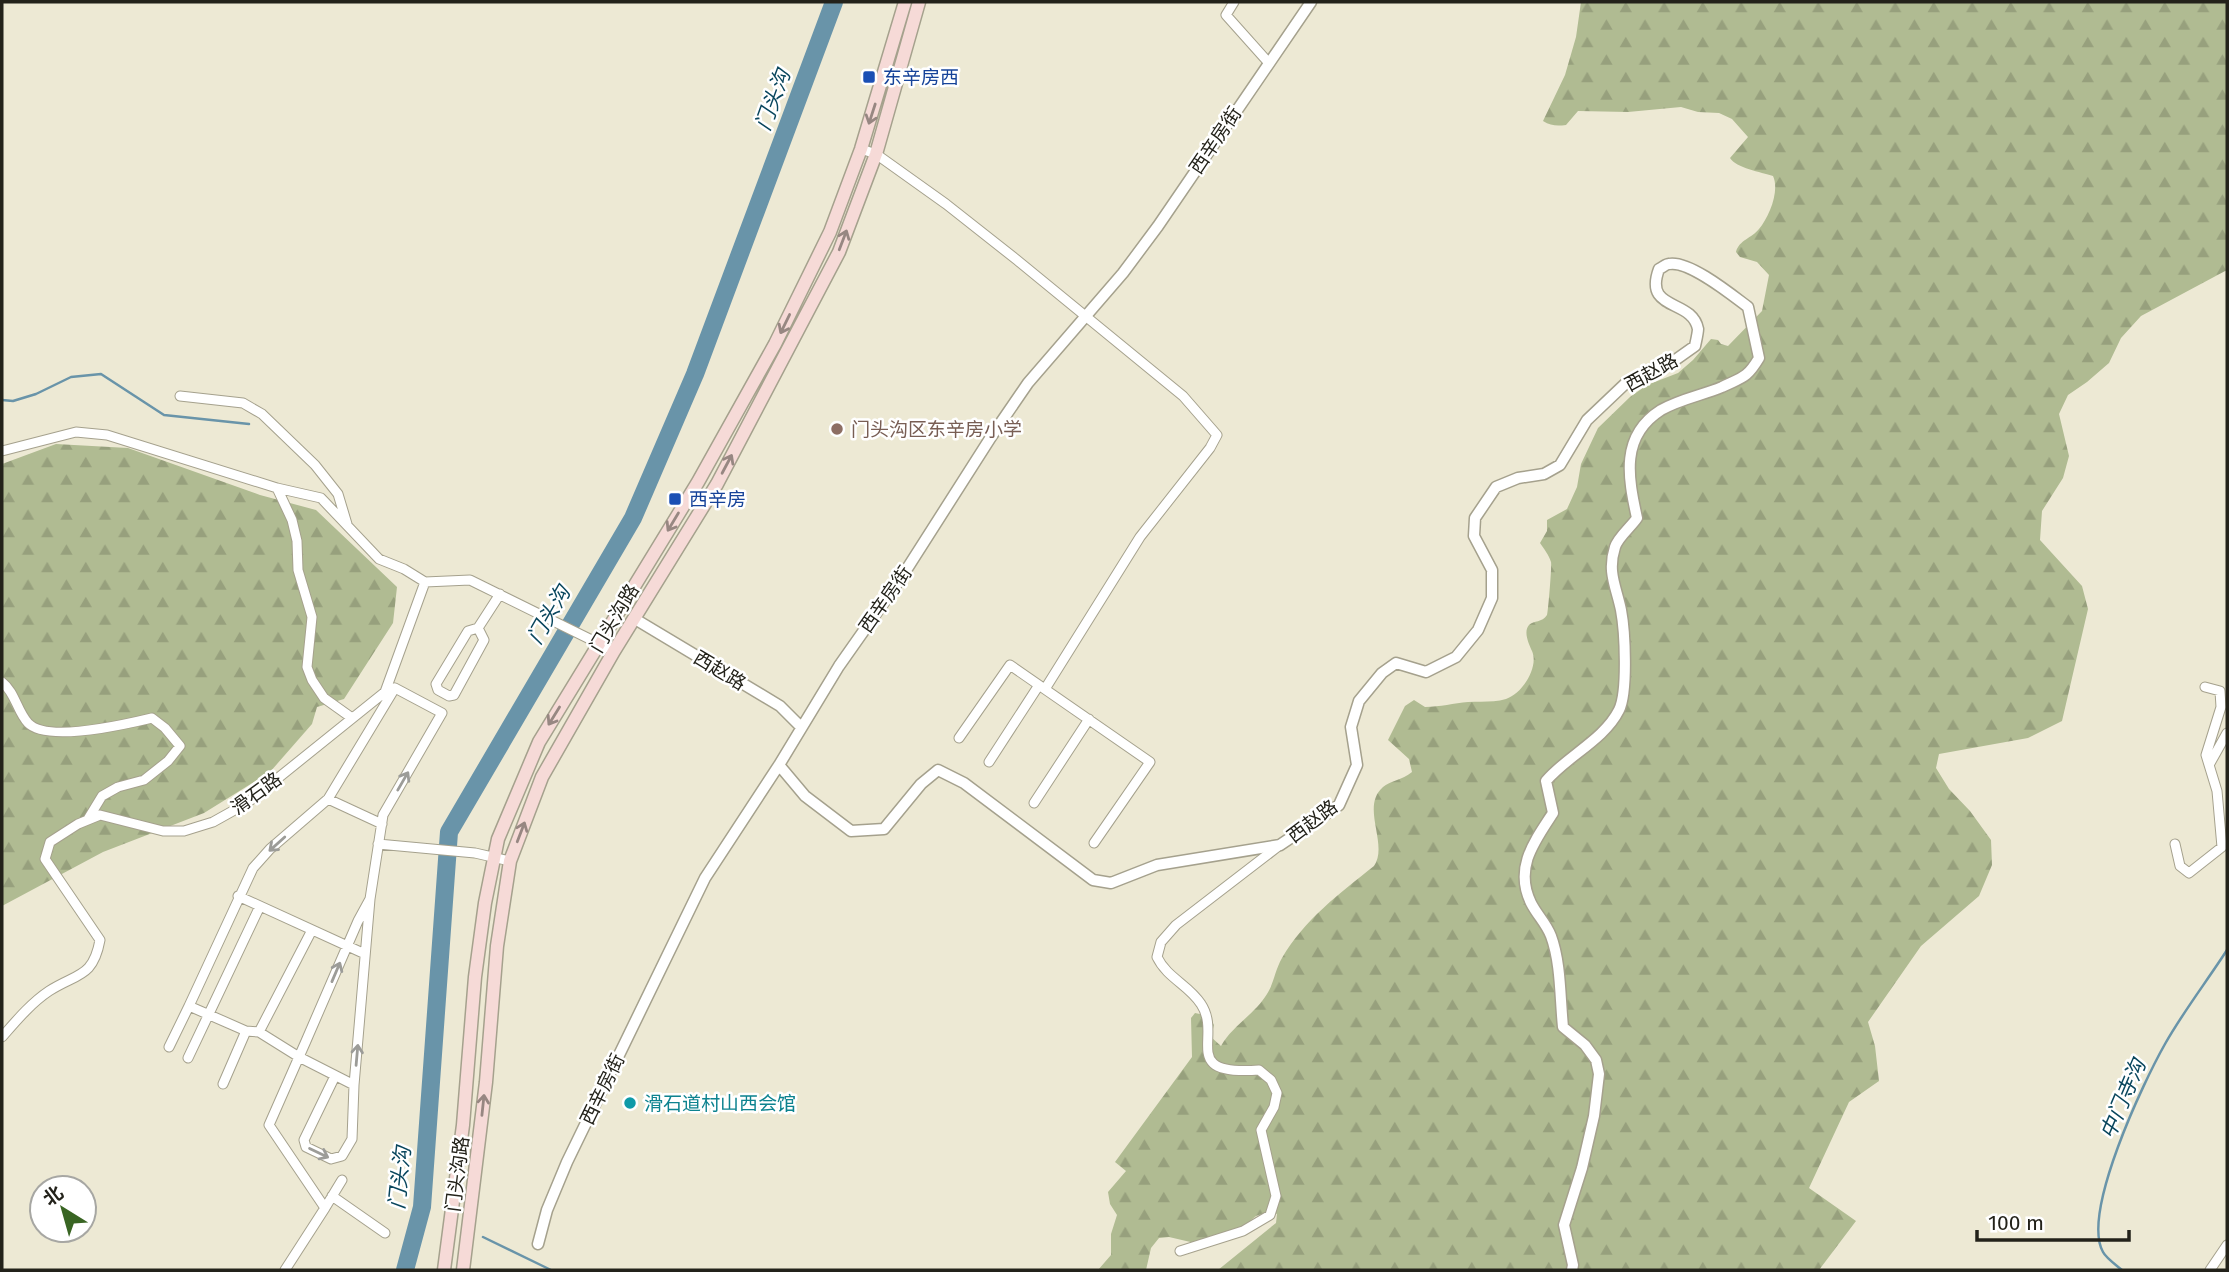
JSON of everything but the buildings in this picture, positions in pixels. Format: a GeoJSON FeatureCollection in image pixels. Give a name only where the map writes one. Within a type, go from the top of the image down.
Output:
{"type":"FeatureCollection","features":[{"type":"Feature","properties":{"kind":"main road","name":"门头沟路"},"geometry":{"type":"LineString","coordinates":[[444,1270],[463,1125],[475,977],[485,903],[498,839],[538,742],[698,482],[775,344],[830,232],[860,149],[905,2]]}},
{"type":"Feature","properties":{"kind":"main road","name":"门头沟路"},"geometry":{"type":"LineString","coordinates":[[463,1270],[486,1082],[497,946],[510,860],[542,777],[614,651],[717,484],[839,252],[876,154],[919,2]]}},
{"type":"Feature","properties":{"kind":"street"},"geometry":{"type":"LineString","coordinates":[[1234,2],[1226,15],[1268,62]]}},
{"type":"Feature","properties":{"kind":"street","name":"西辛房街"},"geometry":{"type":"LineString","coordinates":[[538,1244],[547,1210],[567,1162],[705,878],[779,765],[839,666],[903,575],[991,436],[1028,383],[1122,273],[1158,226],[1311,2]]}},
{"type":"Feature","properties":{"kind":"street"},"geometry":{"type":"LineString","coordinates":[[860,149],[876,154],[946,204],[1183,396],[1217,435],[1210,448],[1140,537],[1042,687],[989,762]]}},
{"type":"Feature","properties":{"kind":"street","name":"西赵路"},"geometry":{"type":"LineString","coordinates":[[779,765],[805,796],[851,831],[884,830],[921,784],[938,771],[964,783],[1093,880],[1111,883],[1157,865],[1280,845],[1339,806],[1357,765],[1351,727],[1359,701],[1382,673],[1396,663],[1426,671],[1456,657],[1478,630],[1492,598],[1492,570],[1474,536],[1475,518],[1496,488],[1518,478],[1544,474],[1560,465],[1587,420],[1627,382],[1671,363],[1695,346],[1698,329],[1690,314],[1658,295],[1654,283],[1659,269],[1670,263],[1687,267],[1748,307],[1759,358],[1748,375],[1661,411],[1642,428],[1629,454],[1629,480],[1637,517],[1615,544],[1610,569],[1621,612],[1625,692],[1618,712],[1597,737],[1558,766],[1546,781],[1553,813],[1526,858],[1526,885],[1531,904],[1552,937],[1563,1027],[1585,1045],[1596,1060],[1599,1074],[1594,1116],[1564,1225],[1572,1270]]}},
{"type":"Feature","properties":{"kind":"street"},"geometry":{"type":"LineString","coordinates":[[180,396],[243,403],[262,414],[315,465],[338,494],[347,524]]}},
{"type":"Feature","properties":{"kind":"street"},"geometry":{"type":"LineString","coordinates":[[2,451],[76,432],[107,435],[277,488],[321,498],[379,559],[404,569],[425,582],[470,580],[614,651]]}},
{"type":"Feature","properties":{"kind":"street"},"geometry":{"type":"LineString","coordinates":[[277,488],[292,520],[300,578],[312,617],[307,667],[324,698],[352,718]]}},
{"type":"Feature","properties":{"kind":"street","name":"滑石路"},"geometry":{"type":"LineString","coordinates":[[88,820],[100,815],[163,831],[184,831],[213,822],[247,803],[385,692],[425,582]]}},
{"type":"Feature","properties":{"kind":"street"},"geometry":{"type":"LineString","coordinates":[[478,628],[484,640],[454,695],[449,696],[438,690],[436,684],[468,631],[478,628],[500,594]]}},
{"type":"Feature","properties":{"kind":"street","name":"西赵路"},"geometry":{"type":"LineString","coordinates":[[635,619],[780,706],[802,727]]}},
{"type":"Feature","properties":{"kind":"street"},"geometry":{"type":"LineString","coordinates":[[960,738],[1010,665],[1150,762],[1094,842]]}},
{"type":"Feature","properties":{"kind":"street"},"geometry":{"type":"LineString","coordinates":[[2,682],[27,722],[36,729],[55,732],[121,726],[152,718],[180,746],[168,761],[144,780],[118,787],[102,796],[88,820],[50,842],[45,859],[100,940],[97,959],[82,975],[50,991],[29,1007],[2,1037]]}},
{"type":"Feature","properties":{"kind":"street"},"geometry":{"type":"LineString","coordinates":[[2175,844],[2180,866],[2189,873],[2222,847],[2217,791],[2206,755],[2221,707],[2220,691],[2205,687]]}},
{"type":"Feature","properties":{"kind":"street"},"geometry":{"type":"LineString","coordinates":[[169,1047],[253,868],[270,849],[328,799],[395,688],[442,713],[383,816],[369,899],[352,1139],[342,1156],[331,1158],[306,1147],[304,1140],[335,1076]]}},
{"type":"Feature","properties":{"kind":"street"},"geometry":{"type":"LineString","coordinates":[[1034,803],[1089,719]]}},
{"type":"Feature","properties":{"kind":"street"},"geometry":{"type":"LineString","coordinates":[[2209,765],[2227,733]]}},
{"type":"Feature","properties":{"kind":"street"},"geometry":{"type":"LineString","coordinates":[[328,799],[382,824]]}},
{"type":"Feature","properties":{"kind":"street"},"geometry":{"type":"LineString","coordinates":[[378,844],[462,852],[510,860]]}},
{"type":"Feature","properties":{"kind":"street"},"geometry":{"type":"LineString","coordinates":[[1180,1251],[1243,1231],[1270,1215],[1276,1196],[1261,1130],[1274,1107],[1277,1093],[1271,1080],[1259,1070],[1226,1070],[1213,1062],[1206,1051],[1204,1008],[1197,998],[1166,972],[1157,957],[1161,942],[1177,925],[1280,845]]}},
{"type":"Feature","properties":{"kind":"street"},"geometry":{"type":"LineString","coordinates":[[238,896],[365,954]]}},
{"type":"Feature","properties":{"kind":"street"},"geometry":{"type":"LineString","coordinates":[[325,1208],[269,1125],[369,899]]}},
{"type":"Feature","properties":{"kind":"street"},"geometry":{"type":"LineString","coordinates":[[188,1058],[260,906]]}},
{"type":"Feature","properties":{"kind":"street"},"geometry":{"type":"LineString","coordinates":[[258,1032],[312,930]]}},
{"type":"Feature","properties":{"kind":"street"},"geometry":{"type":"LineString","coordinates":[[189,1006],[246,1031],[258,1032],[354,1085]]}},
{"type":"Feature","properties":{"kind":"street"},"geometry":{"type":"LineString","coordinates":[[223,1084],[246,1031]]}},
{"type":"Feature","properties":{"kind":"street"},"geometry":{"type":"LineString","coordinates":[[285,1270],[342,1180]]}},
{"type":"Feature","properties":{"kind":"street"},"geometry":{"type":"LineString","coordinates":[[332,1196],[385,1233]]}},
{"type":"Feature","properties":{"kind":"street"},"geometry":{"type":"LineString","coordinates":[[2210,1270],[2227,1245]]}},
{"type":"Feature","properties":{"kind":"green space"},"geometry":{"type":"Polygon","coordinates":[[[1581,2],[2227,2],[2227,270],[2141,316],[2121,338],[2109,363],[2068,395],[2059,414],[2069,456],[2063,478],[2042,511],[2040,540],[2082,586],[2088,609],[2062,721],[2028,738],[1939,754],[1936,768],[1949,789],[1970,811],[1991,840],[1992,865],[1979,896],[1921,946],[1868,1022],[1875,1046],[1879,1081],[1849,1102],[1809,1188],[1856,1221],[1819,1270],[1218,1270],[1276,1223],[1277,1214],[1271,1211],[1256,1216],[1244,1226],[1199,1244],[1169,1237],[1159,1238],[1151,1248],[1146,1270],[1098,1270],[1111,1255],[1111,1234],[1117,1215],[1110,1204],[1108,1192],[1126,1171],[1115,1162],[1192,1057],[1191,1018],[1195,1013],[1209,1016],[1214,1025],[1211,1037],[1221,1046],[1262,1001],[1282,958],[1301,931],[1348,886],[1374,866],[1378,857],[1374,815],[1377,795],[1386,785],[1412,772],[1409,759],[1388,740],[1405,706],[1414,700],[1425,707],[1501,700],[1512,696],[1524,685],[1531,672],[1534,657],[1528,642],[1527,628],[1531,623],[1543,619],[1548,612],[1551,562],[1540,543],[1547,531],[1547,520],[1567,509],[1577,487],[1581,464],[1598,428],[1630,397],[1647,385],[1678,373],[1711,339],[1728,346],[1762,311],[1769,275],[1757,262],[1740,257],[1736,252],[1763,224],[1772,204],[1775,182],[1773,176],[1743,167],[1730,158],[1748,137],[1732,119],[1719,113],[1698,112],[1681,107],[1628,112],[1578,111],[1566,125],[1543,121],[1565,75],[1576,37],[1581,2]]]}},
{"type":"Feature","properties":{"kind":"green space"},"geometry":{"type":"Polygon","coordinates":[[[56,444],[128,448],[260,495],[316,510],[397,587],[393,623],[344,699],[317,707],[312,724],[270,772],[204,813],[103,852],[2,906],[2,464],[56,444]]]}},
{"type":"Feature","properties":{"kind":"waterway","name":"门头沟"},"geometry":{"type":"LineString","coordinates":[[405,1270],[422,1207],[449,832],[633,518],[695,374],[834,2]]}},
{"type":"Feature","properties":{"kind":"waterway"},"geometry":{"type":"LineString","coordinates":[[2,400],[13,401],[36,394],[71,377],[101,374],[164,415],[249,424]]}},
{"type":"Feature","properties":{"kind":"waterway","name":"中门寺沟"},"geometry":{"type":"LineString","coordinates":[[2122,1270],[2104,1254],[2098,1233],[2100,1208],[2107,1179],[2130,1116],[2155,1062],[2179,1020],[2227,950]]}},
{"type":"Feature","properties":{"kind":"waterway"},"geometry":{"type":"LineString","coordinates":[[483,1237],[551,1270]]}},
{"type":"Feature","properties":{"kind":"place","name":"东辛房西"},"geometry":{"type":"Point","coordinates":[869,77]}},
{"type":"Feature","properties":{"kind":"place","name":"门头沟区东辛房小学"},"geometry":{"type":"Point","coordinates":[837,429]}},
{"type":"Feature","properties":{"kind":"place","name":"西辛房"},"geometry":{"type":"Point","coordinates":[675,499]}},
{"type":"Feature","properties":{"kind":"place","name":"滑石道村山西会馆"},"geometry":{"type":"Point","coordinates":[630,1103]}}]}
